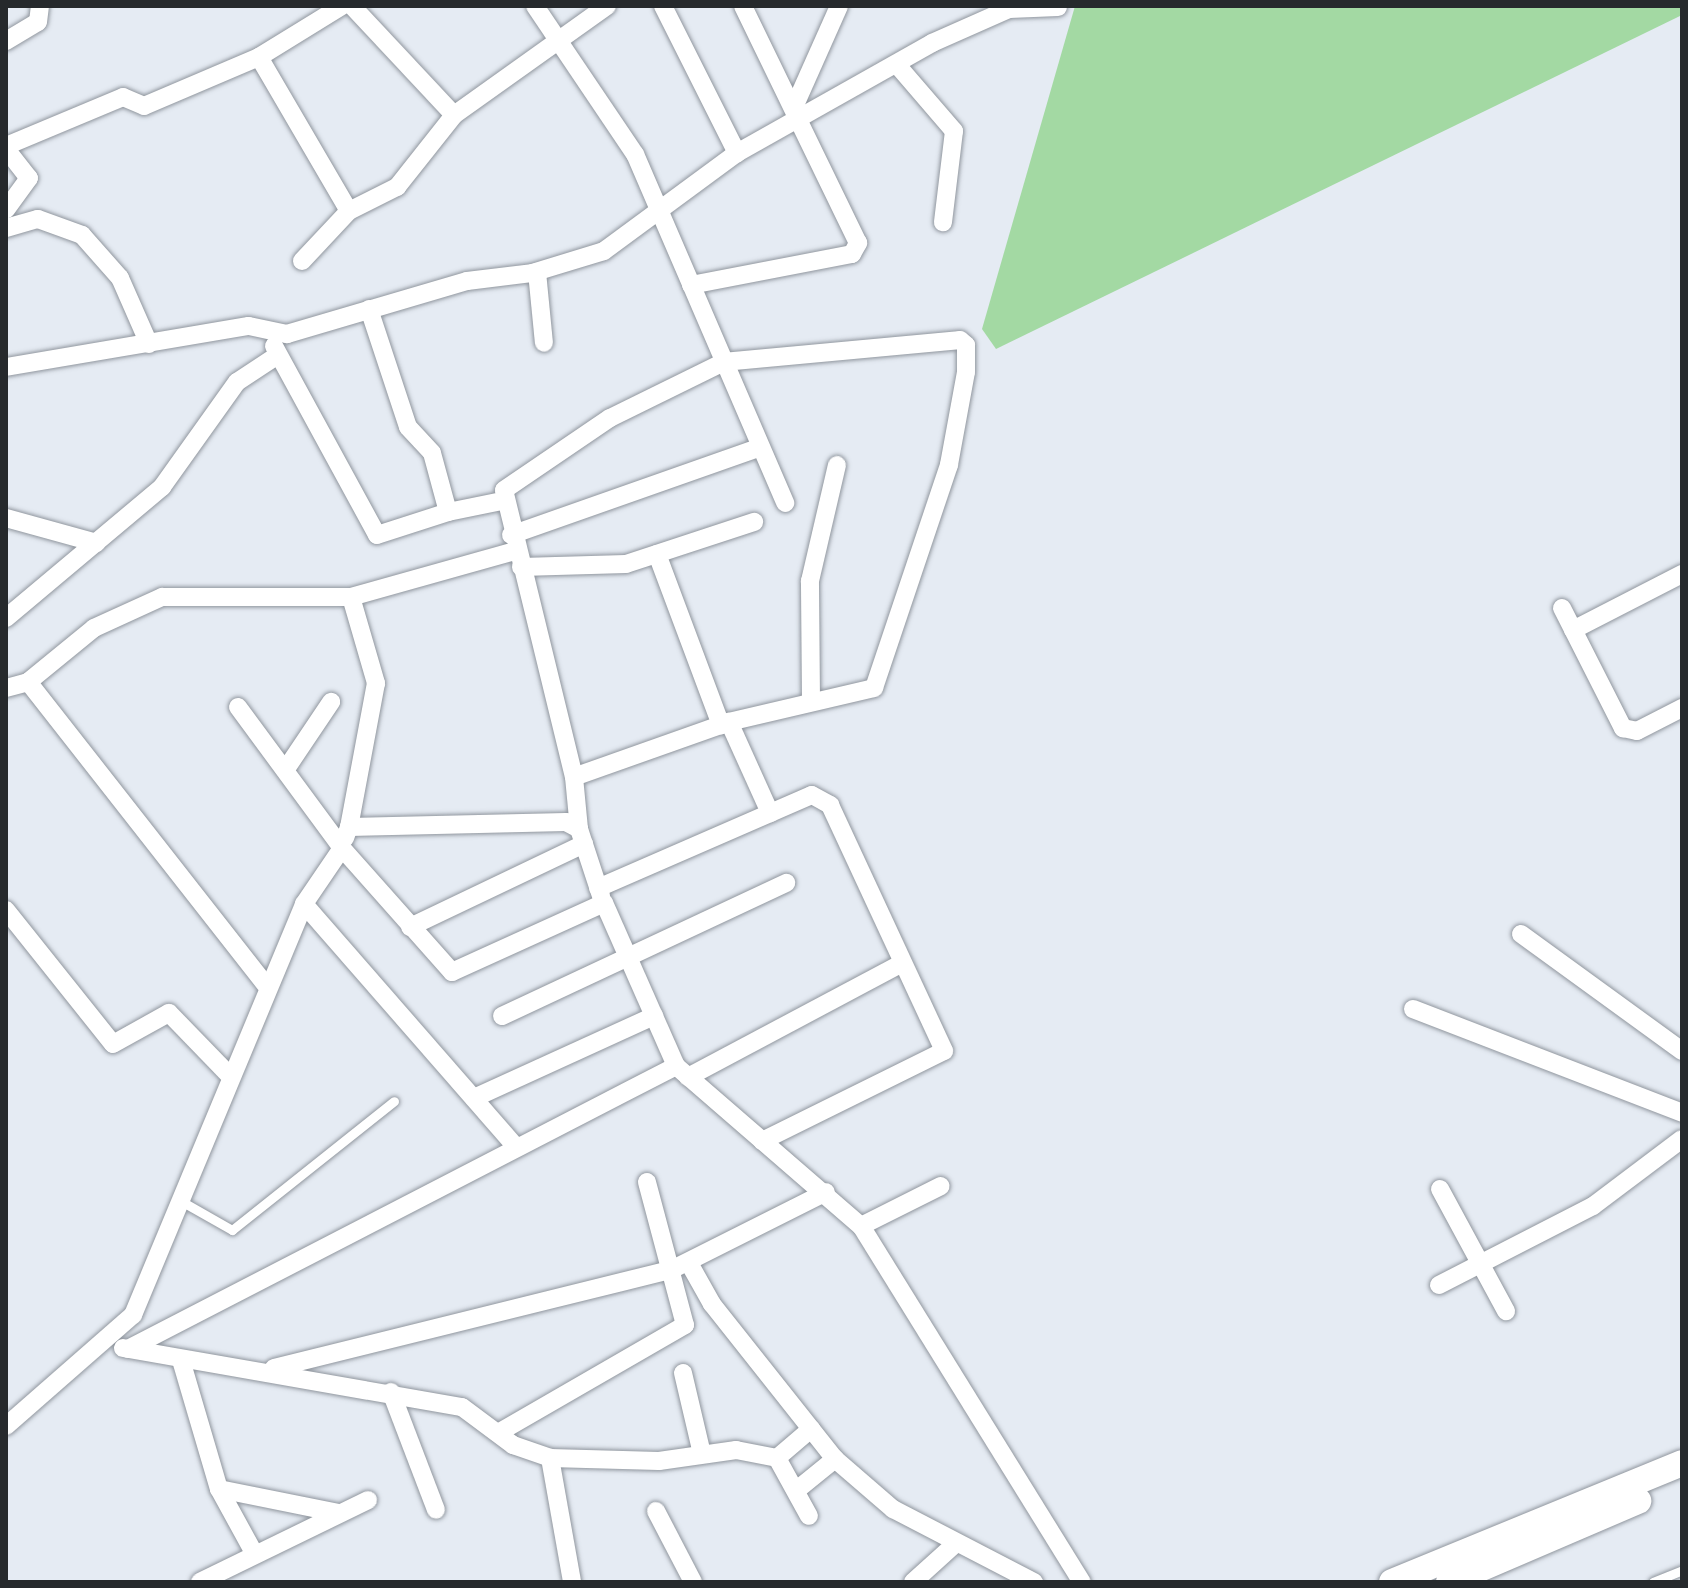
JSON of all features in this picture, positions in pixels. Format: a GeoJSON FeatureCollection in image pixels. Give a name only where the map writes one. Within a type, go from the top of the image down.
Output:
{"type":"FeatureCollection","features":[{"type":"Feature","properties":{"kind":"main road"},"geometry":{"type":"LineString","coordinates":[[1392,1582],[1682,1463]]}},
{"type":"Feature","properties":{"kind":"main road"},"geometry":{"type":"LineString","coordinates":[[1449,1582],[1682,1482]]}},
{"type":"Feature","properties":{"kind":"street"},"geometry":{"type":"LineString","coordinates":[[6,41],[38,22],[40,6]]}},
{"type":"Feature","properties":{"kind":"street"},"geometry":{"type":"LineString","coordinates":[[6,210],[29,178],[6,148],[123,97],[144,106],[259,57],[342,6]]}},
{"type":"Feature","properties":{"kind":"street"},"geometry":{"type":"LineString","coordinates":[[352,6],[454,115]]}},
{"type":"Feature","properties":{"kind":"street"},"geometry":{"type":"LineString","coordinates":[[535,6],[556,43],[635,154],[758,448],[785,503]]}},
{"type":"Feature","properties":{"kind":"street"},"geometry":{"type":"LineString","coordinates":[[302,261],[349,211],[397,187],[454,115],[607,6]]}},
{"type":"Feature","properties":{"kind":"street"},"geometry":{"type":"LineString","coordinates":[[663,6],[737,153]]}},
{"type":"Feature","properties":{"kind":"street"},"geometry":{"type":"LineString","coordinates":[[691,285],[856,250],[799,113],[743,6]]}},
{"type":"Feature","properties":{"kind":"street"},"geometry":{"type":"LineString","coordinates":[[799,113],[839,6]]}},
{"type":"Feature","properties":{"kind":"street"},"geometry":{"type":"LineString","coordinates":[[6,367],[265,329],[287,334],[467,281],[537,272],[604,251],[661,213],[737,153],[799,113],[898,66],[1008,8],[1058,7]]}},
{"type":"Feature","properties":{"kind":"street"},"geometry":{"type":"LineString","coordinates":[[259,57],[349,211]]}},
{"type":"Feature","properties":{"kind":"street"},"geometry":{"type":"LineString","coordinates":[[898,66],[954,131],[943,222]]}},
{"type":"Feature","properties":{"kind":"street"},"geometry":{"type":"LineString","coordinates":[[6,228],[38,219],[82,235],[120,278],[149,344]]}},
{"type":"Feature","properties":{"kind":"street"},"geometry":{"type":"LineString","coordinates":[[537,272],[544,343]]}},
{"type":"Feature","properties":{"kind":"street"},"geometry":{"type":"LineString","coordinates":[[369,309],[408,427],[432,453],[448,512]]}},
{"type":"Feature","properties":{"kind":"street"},"geometry":{"type":"LineString","coordinates":[[265,329],[377,535],[448,512],[502,501]]}},
{"type":"Feature","properties":{"kind":"street"},"geometry":{"type":"LineString","coordinates":[[574,777],[725,724],[811,701],[867,694],[879,678],[946,479],[966,345],[724,362],[610,418],[504,490],[502,501],[574,777],[581,836],[601,895],[654,1016],[682,1071],[826,1192],[861,1226],[1082,1582]]}},
{"type":"Feature","properties":{"kind":"street"},"geometry":{"type":"LineString","coordinates":[[6,618],[162,487],[237,382],[278,355]]}},
{"type":"Feature","properties":{"kind":"street"},"geometry":{"type":"LineString","coordinates":[[6,688],[28,682],[94,628],[162,597],[351,597],[516,551],[758,448]]}},
{"type":"Feature","properties":{"kind":"street"},"geometry":{"type":"LineString","coordinates":[[811,701],[810,581],[837,465]]}},
{"type":"Feature","properties":{"kind":"street"},"geometry":{"type":"LineString","coordinates":[[6,518],[97,543]]}},
{"type":"Feature","properties":{"kind":"street"},"geometry":{"type":"LineString","coordinates":[[516,551],[612,566],[754,522]]}},
{"type":"Feature","properties":{"kind":"street"},"geometry":{"type":"LineString","coordinates":[[657,554],[725,724],[770,813]]}},
{"type":"Feature","properties":{"kind":"street"},"geometry":{"type":"LineString","coordinates":[[1573,630],[1682,574]]}},
{"type":"Feature","properties":{"kind":"street"},"geometry":{"type":"LineString","coordinates":[[6,1426],[105,1346],[133,1315],[231,1077],[265,984],[304,904],[342,848],[349,827],[376,683],[351,597]]}},
{"type":"Feature","properties":{"kind":"street"},"geometry":{"type":"LineString","coordinates":[[1562,608],[1623,728],[1637,731],[1682,708]]}},
{"type":"Feature","properties":{"kind":"street"},"geometry":{"type":"LineString","coordinates":[[28,682],[265,984]]}},
{"type":"Feature","properties":{"kind":"street"},"geometry":{"type":"LineString","coordinates":[[286,769],[331,702]]}},
{"type":"Feature","properties":{"kind":"street"},"geometry":{"type":"LineString","coordinates":[[238,707],[342,848],[410,927],[455,972],[601,895],[770,813],[825,797],[944,1051],[762,1141]]}},
{"type":"Feature","properties":{"kind":"street"},"geometry":{"type":"LineString","coordinates":[[349,827],[566,822],[581,836]]}},
{"type":"Feature","properties":{"kind":"street"},"geometry":{"type":"LineString","coordinates":[[410,927],[581,836]]}},
{"type":"Feature","properties":{"kind":"street"},"geometry":{"type":"LineString","coordinates":[[502,1016],[786,883]]}},
{"type":"Feature","properties":{"kind":"street"},"geometry":{"type":"LineString","coordinates":[[304,904],[513,1144]]}},
{"type":"Feature","properties":{"kind":"street"},"geometry":{"type":"LineString","coordinates":[[6,910],[113,1044],[169,1013],[231,1077]]}},
{"type":"Feature","properties":{"kind":"street"},"geometry":{"type":"LineString","coordinates":[[1521,934],[1682,1051]]}},
{"type":"Feature","properties":{"kind":"street"},"geometry":{"type":"LineString","coordinates":[[128,1349],[513,1144],[682,1071],[902,963]]}},
{"type":"Feature","properties":{"kind":"street"},"geometry":{"type":"LineString","coordinates":[[1413,1009],[1682,1113]]}},
{"type":"Feature","properties":{"kind":"street"},"geometry":{"type":"LineString","coordinates":[[474,1098],[654,1016]]}},
{"type":"Feature","properties":{"kind":"street"},"geometry":{"type":"LineString","coordinates":[[1439,1285],[1593,1206],[1682,1139]]}},
{"type":"Feature","properties":{"kind":"street"},"geometry":{"type":"LineString","coordinates":[[498,1433],[680,1330],[686,1317],[681,1266],[647,1182]]}},
{"type":"Feature","properties":{"kind":"street"},"geometry":{"type":"LineString","coordinates":[[861,1226],[941,1186]]}},
{"type":"Feature","properties":{"kind":"street"},"geometry":{"type":"LineString","coordinates":[[1440,1189],[1506,1311]]}},
{"type":"Feature","properties":{"kind":"street"},"geometry":{"type":"LineString","coordinates":[[264,1370],[681,1266],[826,1192]]}},
{"type":"Feature","properties":{"kind":"street"},"geometry":{"type":"LineString","coordinates":[[681,1266],[835,1459],[893,1509],[954,1545],[1034,1582]]}},
{"type":"Feature","properties":{"kind":"street"},"geometry":{"type":"LineString","coordinates":[[105,1346],[181,1360],[264,1370],[462,1407],[498,1433],[550,1458],[659,1461],[736,1450],[777,1458],[798,1489],[809,1516]]}},
{"type":"Feature","properties":{"kind":"street"},"geometry":{"type":"LineString","coordinates":[[181,1360],[219,1489],[254,1553]]}},
{"type":"Feature","properties":{"kind":"street"},"geometry":{"type":"LineString","coordinates":[[683,1373],[702,1454]]}},
{"type":"Feature","properties":{"kind":"street"},"geometry":{"type":"LineString","coordinates":[[391,1392],[436,1510]]}},
{"type":"Feature","properties":{"kind":"street"},"geometry":{"type":"LineString","coordinates":[[777,1458],[811,1429]]}},
{"type":"Feature","properties":{"kind":"street"},"geometry":{"type":"LineString","coordinates":[[550,1458],[572,1582]]}},
{"type":"Feature","properties":{"kind":"street"},"geometry":{"type":"LineString","coordinates":[[798,1489],[835,1459]]}},
{"type":"Feature","properties":{"kind":"street"},"geometry":{"type":"LineString","coordinates":[[219,1489],[338,1513]]}},
{"type":"Feature","properties":{"kind":"street"},"geometry":{"type":"LineString","coordinates":[[200,1582],[368,1500]]}},
{"type":"Feature","properties":{"kind":"street"},"geometry":{"type":"LineString","coordinates":[[656,1511],[693,1582]]}},
{"type":"Feature","properties":{"kind":"street"},"geometry":{"type":"LineString","coordinates":[[913,1582],[954,1545]]}},
{"type":"Feature","properties":{"kind":"lane"},"geometry":{"type":"LineString","coordinates":[[181,1201],[232,1230],[394,1101]]}},
{"type":"Feature","properties":{"kind":"lane"},"geometry":{"type":"LineString","coordinates":[[1653,1582],[1682,1570]]}},
{"type":"Feature","properties":{"kind":"green space"},"geometry":{"type":"Polygon","coordinates":[[[1075,6],[1682,6],[1682,15],[996,349],[982,329],[1075,6]]]}}]}
